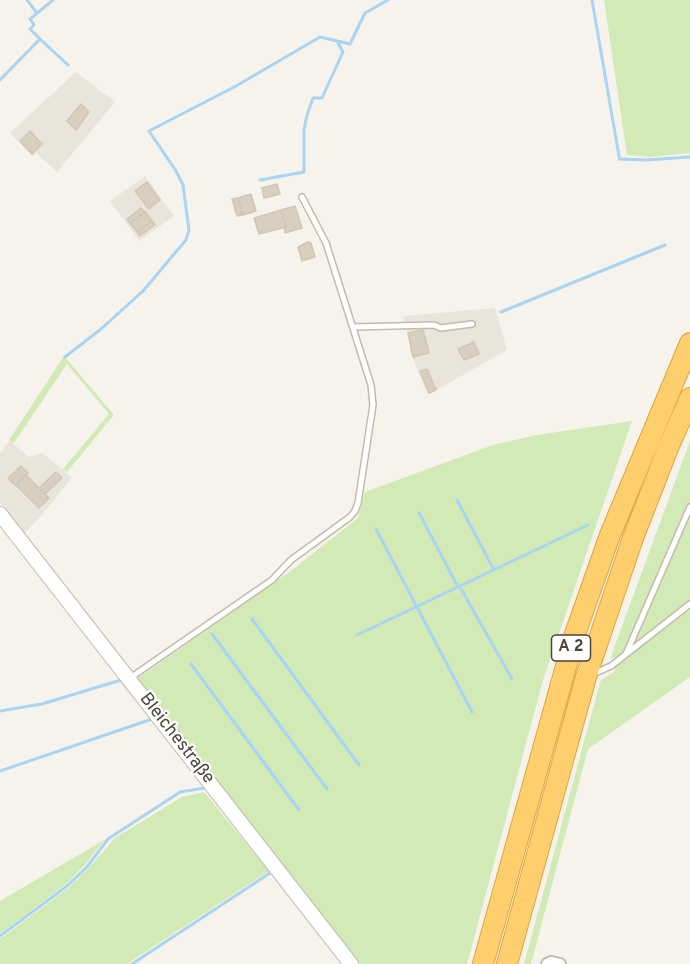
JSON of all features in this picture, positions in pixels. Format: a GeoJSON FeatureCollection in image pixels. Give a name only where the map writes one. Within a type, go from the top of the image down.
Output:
{"type":"FeatureCollection","features":[{"type":"Feature","properties":{"kind":"highway","name":"A 2"},"geometry":{"type":"LineString","coordinates":[[483,964],[575,634],[610,535],[690,343]]}},
{"type":"Feature","properties":{"kind":"highway","name":"A 2"},"geometry":{"type":"LineString","coordinates":[[507,964],[586,677],[633,538],[690,398]]}},
{"type":"Feature","properties":{"kind":"street","name":"Bleichestraße"},"geometry":{"type":"LineString","coordinates":[[0,514],[351,964]]}},
{"type":"Feature","properties":{"kind":"street"},"geometry":{"type":"LineString","coordinates":[[547,964],[551,962],[560,964]]}},
{"type":"Feature","properties":{"kind":"lane"},"geometry":{"type":"LineString","coordinates":[[129,679],[272,580],[291,561],[355,511],[358,503],[374,405],[371,385],[326,243],[302,197]]}},
{"type":"Feature","properties":{"kind":"lane"},"geometry":{"type":"LineString","coordinates":[[353,327],[434,325],[441,328],[472,324]]}},
{"type":"Feature","properties":{"kind":"lane"},"geometry":{"type":"LineString","coordinates":[[626,654],[690,507]]}},
{"type":"Feature","properties":{"kind":"lane"},"geometry":{"type":"LineString","coordinates":[[586,677],[611,666],[690,603]]}},
{"type":"Feature","properties":{"kind":"shaded area"},"geometry":{"type":"Polygon","coordinates":[[[76,72],[115,102],[57,172],[36,153],[32,156],[10,133],[76,72]]]}},
{"type":"Feature","properties":{"kind":"shaded area"},"geometry":{"type":"Polygon","coordinates":[[[145,176],[174,216],[139,241],[110,201],[145,176]]]}},
{"type":"Feature","properties":{"kind":"shaded area"},"geometry":{"type":"Polygon","coordinates":[[[495,308],[507,350],[428,395],[413,359],[403,316],[495,308]]]}},
{"type":"Feature","properties":{"kind":"shaded area"},"geometry":{"type":"Polygon","coordinates":[[[9,440],[29,457],[42,453],[72,477],[24,534],[0,502],[0,454],[9,440]]]}},
{"type":"Feature","properties":{"kind":"green space"},"geometry":{"type":"Polygon","coordinates":[[[604,0],[690,0],[690,153],[650,157],[627,155],[604,0]]]}},
{"type":"Feature","properties":{"kind":"green space"},"geometry":{"type":"Polygon","coordinates":[[[64,356],[114,415],[67,472],[63,469],[109,414],[67,364],[14,443],[9,440],[64,356]]]}},
{"type":"Feature","properties":{"kind":"green space"},"geometry":{"type":"Polygon","coordinates":[[[632,421],[543,680],[467,964],[360,964],[137,679],[288,573],[358,518],[365,492],[493,445],[537,435],[632,421]]]}},
{"type":"Feature","properties":{"kind":"green space"},"geometry":{"type":"Polygon","coordinates":[[[690,441],[690,677],[588,749],[531,964],[524,964],[601,680],[614,672],[618,656],[610,659],[690,441]]]}},
{"type":"Feature","properties":{"kind":"green space"},"geometry":{"type":"Polygon","coordinates":[[[204,792],[269,871],[127,964],[0,964],[0,939],[68,888],[115,838],[182,797],[204,792]]]}},
{"type":"Feature","properties":{"kind":"green space"},"geometry":{"type":"Polygon","coordinates":[[[104,840],[85,865],[66,884],[0,934],[0,901],[104,840]]]}},
{"type":"Feature","properties":{"kind":"building"},"geometry":{"type":"Polygon","coordinates":[[[81,104],[89,112],[76,130],[67,121],[81,104]]]}},
{"type":"Feature","properties":{"kind":"building"},"geometry":{"type":"Polygon","coordinates":[[[30,131],[42,144],[32,154],[20,141],[30,131]]]}},
{"type":"Feature","properties":{"kind":"building"},"geometry":{"type":"Polygon","coordinates":[[[147,182],[160,200],[149,209],[135,191],[147,182]]]}},
{"type":"Feature","properties":{"kind":"building"},"geometry":{"type":"Polygon","coordinates":[[[277,184],[280,194],[264,198],[262,188],[277,184]]]}},
{"type":"Feature","properties":{"kind":"building"},"geometry":{"type":"Polygon","coordinates":[[[251,194],[256,211],[243,215],[238,198],[251,194]]]}},
{"type":"Feature","properties":{"kind":"building"},"geometry":{"type":"Polygon","coordinates":[[[238,198],[243,215],[237,216],[232,199],[238,198]]]}},
{"type":"Feature","properties":{"kind":"building"},"geometry":{"type":"Polygon","coordinates":[[[295,206],[302,228],[285,233],[284,227],[286,227],[281,210],[295,206]]]}},
{"type":"Feature","properties":{"kind":"building"},"geometry":{"type":"Polygon","coordinates":[[[141,208],[145,212],[130,223],[127,219],[141,208]]]}},
{"type":"Feature","properties":{"kind":"building"},"geometry":{"type":"Polygon","coordinates":[[[281,210],[286,227],[259,234],[254,218],[281,210]]]}},
{"type":"Feature","properties":{"kind":"building"},"geometry":{"type":"Polygon","coordinates":[[[145,212],[152,221],[137,232],[130,223],[145,212]]]}},
{"type":"Feature","properties":{"kind":"building"},"geometry":{"type":"Polygon","coordinates":[[[152,221],[155,225],[140,236],[137,232],[152,221]]]}},
{"type":"Feature","properties":{"kind":"building"},"geometry":{"type":"Polygon","coordinates":[[[308,242],[311,243],[315,257],[302,261],[298,247],[308,242]]]}},
{"type":"Feature","properties":{"kind":"building"},"geometry":{"type":"Polygon","coordinates":[[[423,330],[429,353],[413,357],[408,333],[423,330]]]}},
{"type":"Feature","properties":{"kind":"building"},"geometry":{"type":"Polygon","coordinates":[[[474,342],[479,354],[464,360],[458,349],[474,342]]]}},
{"type":"Feature","properties":{"kind":"building"},"geometry":{"type":"Polygon","coordinates":[[[427,369],[436,390],[429,393],[420,371],[427,369]]]}},
{"type":"Feature","properties":{"kind":"building"},"geometry":{"type":"Polygon","coordinates":[[[21,466],[28,473],[15,485],[8,478],[21,466]]]}},
{"type":"Feature","properties":{"kind":"building"},"geometry":{"type":"Polygon","coordinates":[[[56,472],[62,478],[45,494],[39,488],[56,472]]]}},
{"type":"Feature","properties":{"kind":"building"},"geometry":{"type":"Polygon","coordinates":[[[26,475],[49,498],[39,508],[16,485],[26,475]]]}},
{"type":"Feature","properties":{"kind":"waterway"},"geometry":{"type":"LineString","coordinates":[[27,0],[37,13]]}},
{"type":"Feature","properties":{"kind":"waterway"},"geometry":{"type":"LineString","coordinates":[[0,80],[40,39],[30,29],[34,25],[30,19],[53,0]]}},
{"type":"Feature","properties":{"kind":"waterway"},"geometry":{"type":"LineString","coordinates":[[65,357],[101,329],[143,291],[186,240],[189,230],[183,185],[149,131],[236,86],[320,37],[350,44],[365,13],[388,0]]}},
{"type":"Feature","properties":{"kind":"waterway"},"geometry":{"type":"LineString","coordinates":[[592,0],[619,156]]}},
{"type":"Feature","properties":{"kind":"waterway"},"geometry":{"type":"LineString","coordinates":[[40,39],[68,65]]}},
{"type":"Feature","properties":{"kind":"waterway"},"geometry":{"type":"LineString","coordinates":[[260,180],[304,172],[304,130],[307,115],[313,98],[322,98],[343,52],[338,43]]}},
{"type":"Feature","properties":{"kind":"waterway"},"geometry":{"type":"LineString","coordinates":[[619,159],[690,157]]}},
{"type":"Feature","properties":{"kind":"waterway"},"geometry":{"type":"LineString","coordinates":[[501,312],[665,245]]}},
{"type":"Feature","properties":{"kind":"waterway"},"geometry":{"type":"LineString","coordinates":[[457,500],[494,570]]}},
{"type":"Feature","properties":{"kind":"waterway"},"geometry":{"type":"LineString","coordinates":[[419,513],[458,587]]}},
{"type":"Feature","properties":{"kind":"waterway"},"geometry":{"type":"LineString","coordinates":[[357,635],[588,525]]}},
{"type":"Feature","properties":{"kind":"waterway"},"geometry":{"type":"LineString","coordinates":[[376,529],[472,712]]}},
{"type":"Feature","properties":{"kind":"waterway"},"geometry":{"type":"LineString","coordinates":[[460,587],[512,679]]}},
{"type":"Feature","properties":{"kind":"waterway"},"geometry":{"type":"LineString","coordinates":[[252,619],[359,765]]}},
{"type":"Feature","properties":{"kind":"waterway"},"geometry":{"type":"LineString","coordinates":[[212,634],[327,789]]}},
{"type":"Feature","properties":{"kind":"waterway"},"geometry":{"type":"LineString","coordinates":[[191,664],[299,810]]}},
{"type":"Feature","properties":{"kind":"waterway"},"geometry":{"type":"LineString","coordinates":[[0,711],[42,704],[121,680],[134,696]]}},
{"type":"Feature","properties":{"kind":"waterway"},"geometry":{"type":"LineString","coordinates":[[0,771],[152,719]]}},
{"type":"Feature","properties":{"kind":"waterway"},"geometry":{"type":"LineString","coordinates":[[0,936],[67,886],[87,867],[108,839],[180,792],[205,788]]}},
{"type":"Feature","properties":{"kind":"waterway"},"geometry":{"type":"LineString","coordinates":[[132,964],[270,873]]}}]}
